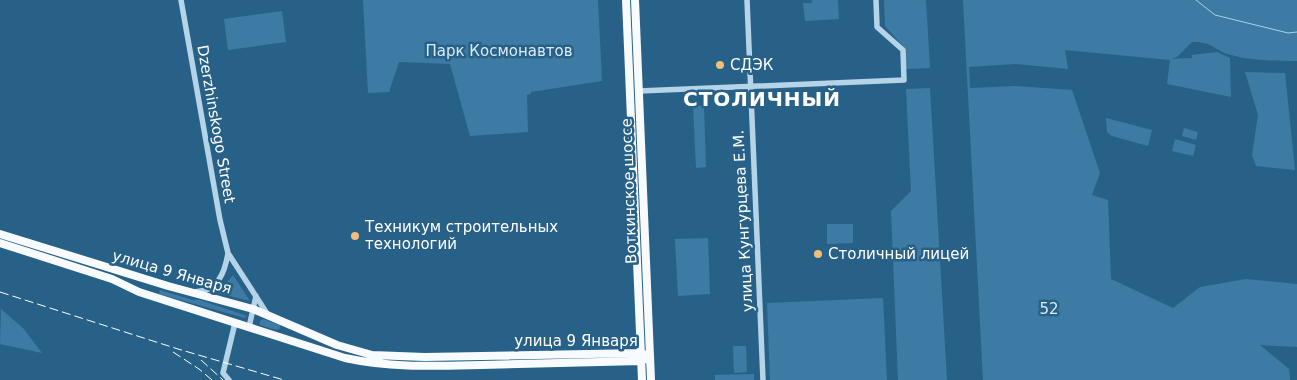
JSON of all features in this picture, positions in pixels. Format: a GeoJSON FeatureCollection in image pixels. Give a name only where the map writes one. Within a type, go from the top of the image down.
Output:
{"type":"FeatureCollection","features":[{"type":"Feature","properties":{"kind":"main road","name":"Воткинское шоссе"},"geometry":{"type":"LineString","coordinates":[[626,0],[642,380]]}},
{"type":"Feature","properties":{"kind":"main road","name":"Воткинское шоссе"},"geometry":{"type":"LineString","coordinates":[[635,0],[651,380]]}},
{"type":"Feature","properties":{"kind":"main road","name":"улица 9 Января"},"geometry":{"type":"LineString","coordinates":[[0,234],[155,282],[253,309],[354,351],[387,356],[650,357]]}},
{"type":"Feature","properties":{"kind":"main road","name":"улица 9 Января"},"geometry":{"type":"LineString","coordinates":[[0,242],[112,279],[151,296],[345,358],[371,363],[439,366],[641,357]]}},
{"type":"Feature","properties":{"kind":"main road"},"geometry":{"type":"LineString","coordinates":[[151,296],[155,282]]}},
{"type":"Feature","properties":{"kind":"main road"},"geometry":{"type":"LineString","coordinates":[[439,366],[440,357]]}},
{"type":"Feature","properties":{"kind":"street","name":"Dzerzhinskogo Street"},"geometry":{"type":"LineString","coordinates":[[181,0],[220,220],[228,253],[268,315]]}},
{"type":"Feature","properties":{"kind":"street","name":"улица Кунгурцева Е.М."},"geometry":{"type":"LineString","coordinates":[[747,0],[763,380]]}},
{"type":"Feature","properties":{"kind":"street"},"geometry":{"type":"LineString","coordinates":[[639,91],[904,80],[902,50],[877,27],[876,0]]}},
{"type":"Feature","properties":{"kind":"street","name":"Dzerzhinskogo Street"},"geometry":{"type":"LineString","coordinates":[[192,292],[208,289],[221,278],[226,267],[228,253]]}},
{"type":"Feature","properties":{"kind":"street"},"geometry":{"type":"LineString","coordinates":[[249,327],[256,296]]}},
{"type":"Feature","properties":{"kind":"street"},"geometry":{"type":"LineString","coordinates":[[229,380],[223,373],[235,323]]}},
{"type":"Feature","properties":{"kind":"green space","name":"Парк Космонавтов"},"geometry":{"type":"Polygon","coordinates":[[[363,0],[598,0],[602,81],[531,92],[531,94],[527,95],[528,132],[470,136],[450,64],[399,62],[389,92],[368,93],[363,0]]]}},
{"type":"Feature","properties":{"kind":"green space"},"geometry":{"type":"Polygon","coordinates":[[[812,0],[838,0],[839,19],[805,21],[803,3],[812,3],[812,0]]]}},
{"type":"Feature","properties":{"kind":"green space"},"geometry":{"type":"Polygon","coordinates":[[[884,0],[926,0],[930,68],[905,69],[904,47],[885,26],[884,0]]]}},
{"type":"Feature","properties":{"kind":"green space","name":"52"},"geometry":{"type":"Polygon","coordinates":[[[963,0],[1297,0],[1297,61],[1239,57],[1199,42],[1192,42],[1177,57],[1171,59],[1192,58],[1192,55],[1217,52],[1230,58],[1231,97],[1167,84],[1170,60],[1065,50],[1068,69],[1015,64],[969,67],[970,88],[1016,86],[1072,90],[1100,173],[1092,195],[1108,200],[1111,279],[1173,308],[1200,287],[1246,279],[1297,284],[1297,347],[1260,345],[1289,369],[1290,380],[983,380],[963,0]]]}},
{"type":"Feature","properties":{"kind":"green space"},"geometry":{"type":"Polygon","coordinates":[[[282,11],[286,42],[228,50],[224,19],[282,11]]]}},
{"type":"Feature","properties":{"kind":"green space"},"geometry":{"type":"Polygon","coordinates":[[[1245,72],[1285,73],[1295,170],[1256,166],[1252,155],[1258,115],[1245,72]]]}},
{"type":"Feature","properties":{"kind":"green space"},"geometry":{"type":"Polygon","coordinates":[[[930,88],[947,380],[898,380],[891,211],[911,191],[906,89],[930,88]]]}},
{"type":"Feature","properties":{"kind":"green space"},"geometry":{"type":"Polygon","coordinates":[[[693,106],[704,106],[706,167],[696,168],[693,106]]]}},
{"type":"Feature","properties":{"kind":"green space"},"geometry":{"type":"Polygon","coordinates":[[[1106,118],[1152,130],[1148,146],[1112,136],[1107,132],[1106,118]]]}},
{"type":"Feature","properties":{"kind":"green space"},"geometry":{"type":"Polygon","coordinates":[[[1184,128],[1198,132],[1196,140],[1182,136],[1184,128]]]}},
{"type":"Feature","properties":{"kind":"green space"},"geometry":{"type":"Polygon","coordinates":[[[1175,139],[1196,145],[1193,156],[1172,151],[1175,139]]]}},
{"type":"Feature","properties":{"kind":"green space"},"geometry":{"type":"Polygon","coordinates":[[[827,224],[853,224],[853,243],[827,244],[827,224]]]}},
{"type":"Feature","properties":{"kind":"green space"},"geometry":{"type":"Polygon","coordinates":[[[708,238],[710,294],[678,296],[675,239],[708,238]]]}},
{"type":"Feature","properties":{"kind":"green space"},"geometry":{"type":"Polygon","coordinates":[[[233,275],[250,301],[218,293],[233,275]]]}},
{"type":"Feature","properties":{"kind":"green space"},"geometry":{"type":"Polygon","coordinates":[[[160,290],[193,300],[200,300],[247,316],[245,318],[159,294],[160,290]]]}},
{"type":"Feature","properties":{"kind":"green space"},"geometry":{"type":"Polygon","coordinates":[[[883,298],[887,380],[770,380],[767,303],[883,298]]]}},
{"type":"Feature","properties":{"kind":"green space"},"geometry":{"type":"Polygon","coordinates":[[[1,309],[23,328],[42,353],[0,344],[1,309]]]}},
{"type":"Feature","properties":{"kind":"green space"},"geometry":{"type":"Polygon","coordinates":[[[263,319],[280,325],[280,329],[276,330],[260,325],[260,321],[263,319]]]}},
{"type":"Feature","properties":{"kind":"green space"},"geometry":{"type":"Polygon","coordinates":[[[733,346],[746,346],[747,372],[734,373],[733,346]]]}},
{"type":"Feature","properties":{"kind":"green space"},"geometry":{"type":"Polygon","coordinates":[[[754,374],[754,380],[715,380],[715,375],[754,374]]]}},
{"type":"Feature","properties":{"kind":"waterway"},"geometry":{"type":"LineString","coordinates":[[1196,0],[1215,15],[1288,33],[1297,32]]}},
{"type":"Feature","properties":{"kind":"railway"},"geometry":{"type":"LineString","coordinates":[[0,292],[178,349],[284,380]]}},
{"type":"Feature","properties":{"kind":"railway"},"geometry":{"type":"LineString","coordinates":[[173,352],[212,380]]}},
{"type":"Feature","properties":{"kind":"railway"},"geometry":{"type":"LineString","coordinates":[[201,360],[223,380]]}},
{"type":"Feature","properties":{"kind":"place","name":"СДЭК"},"geometry":{"type":"Point","coordinates":[720,65]}},
{"type":"Feature","properties":{"kind":"place","name":"Техникум строительных технологий"},"geometry":{"type":"Point","coordinates":[355,236]}},
{"type":"Feature","properties":{"kind":"place","name":"Столичный лицей"},"geometry":{"type":"Point","coordinates":[818,254]}},
{"type":"Feature","properties":{"kind":"district","name":"СТОЛИЧНЫЙ"},"geometry":{"type":"Point","coordinates":[762,99]}}]}
